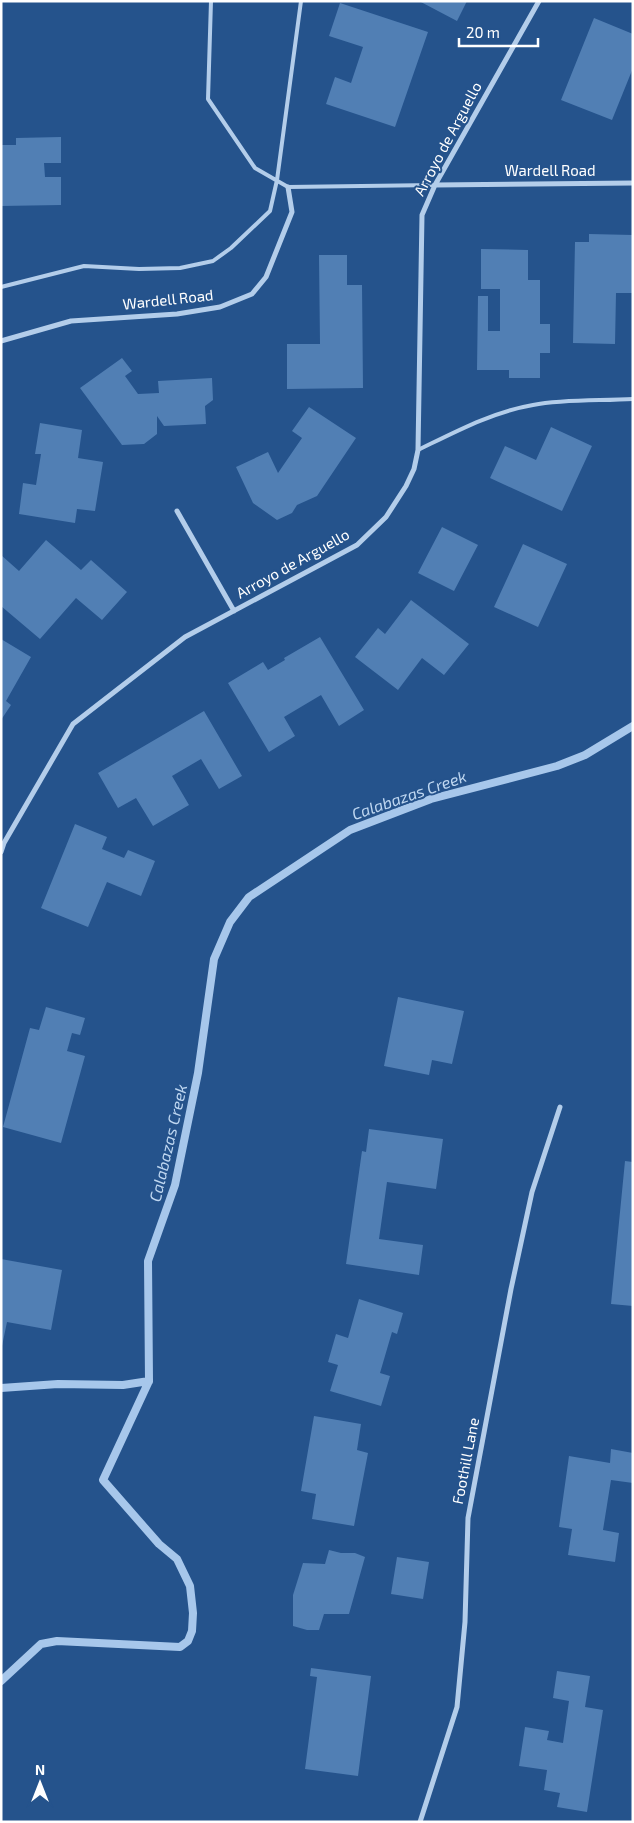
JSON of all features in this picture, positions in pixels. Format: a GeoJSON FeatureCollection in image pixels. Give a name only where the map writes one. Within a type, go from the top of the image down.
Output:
{"type":"FeatureCollection","features":[{"type":"Feature","properties":{"kind":"street","name":"Arroyo de Arguello"},"geometry":{"type":"LineString","coordinates":[[1,852],[4,843],[73,724],[185,637],[357,545],[386,516],[406,486],[414,469],[418,450],[422,215],[435,185],[539,1]]}},
{"type":"Feature","properties":{"kind":"street","name":"Wardell Road"},"geometry":{"type":"LineString","coordinates":[[435,185],[633,183]]}},
{"type":"Feature","properties":{"kind":"street","name":"Wardell Road"},"geometry":{"type":"LineString","coordinates":[[1,341],[71,321],[178,314],[220,307],[252,294],[266,277],[292,212],[288,187]]}},
{"type":"Feature","properties":{"kind":"street"},"geometry":{"type":"LineString","coordinates":[[177,511],[234,611]]}},
{"type":"Feature","properties":{"kind":"street","name":"Foothill Lane"},"geometry":{"type":"LineString","coordinates":[[420,1822],[457,1707],[465,1622],[468,1518],[511,1290],[532,1192],[560,1107]]}},
{"type":"Feature","properties":{"kind":"lane"},"geometry":{"type":"LineString","coordinates":[[211,1],[208,100],[255,168],[288,187]]}},
{"type":"Feature","properties":{"kind":"lane","name":"Wardell Road"},"geometry":{"type":"LineString","coordinates":[[1,287],[84,266],[139,269],[180,268],[214,261],[231,248],[270,211],[277,180],[301,1]]}},
{"type":"Feature","properties":{"kind":"lane","name":"Wardell Road"},"geometry":{"type":"LineString","coordinates":[[288,187],[435,185]]}},
{"type":"Feature","properties":{"kind":"lane"},"geometry":{"type":"LineString","coordinates":[[418,450],[490,416],[533,405],[633,400]]}},
{"type":"Feature","properties":{"kind":"building"},"geometry":{"type":"Polygon","coordinates":[[[419,1],[467,1],[457,21],[419,1]]]}},
{"type":"Feature","properties":{"kind":"building"},"geometry":{"type":"Polygon","coordinates":[[[340,3],[428,32],[395,127],[326,104],[335,77],[351,83],[363,47],[329,36],[340,3]]]}},
{"type":"Feature","properties":{"kind":"building"},"geometry":{"type":"Polygon","coordinates":[[[594,18],[633,34],[633,68],[612,120],[561,100],[594,18]]]}},
{"type":"Feature","properties":{"kind":"building"},"geometry":{"type":"Polygon","coordinates":[[[61,137],[61,163],[44,163],[45,177],[61,177],[61,205],[1,206],[1,145],[16,145],[16,138],[61,137]]]}},
{"type":"Feature","properties":{"kind":"building"},"geometry":{"type":"Polygon","coordinates":[[[589,234],[633,235],[633,293],[616,293],[615,344],[573,343],[575,242],[589,242],[589,234]]]}},
{"type":"Feature","properties":{"kind":"building"},"geometry":{"type":"Polygon","coordinates":[[[481,249],[528,250],[528,280],[540,280],[540,324],[550,324],[550,353],[540,353],[540,378],[509,378],[509,370],[477,370],[478,296],[488,296],[488,331],[500,331],[500,289],[481,289],[481,249]]]}},
{"type":"Feature","properties":{"kind":"building"},"geometry":{"type":"Polygon","coordinates":[[[319,255],[347,255],[347,285],[362,285],[363,388],[287,389],[287,344],[320,344],[319,255]]]}},
{"type":"Feature","properties":{"kind":"building"},"geometry":{"type":"Polygon","coordinates":[[[122,358],[132,371],[125,376],[138,394],[159,393],[158,381],[212,378],[213,400],[205,406],[206,424],[164,426],[157,416],[157,434],[144,444],[122,445],[80,388],[122,358]]]}},
{"type":"Feature","properties":{"kind":"building"},"geometry":{"type":"Polygon","coordinates":[[[309,407],[356,438],[317,496],[297,505],[292,513],[277,520],[253,503],[236,467],[268,452],[278,473],[302,438],[292,431],[309,407]]]}},
{"type":"Feature","properties":{"kind":"building"},"geometry":{"type":"Polygon","coordinates":[[[40,423],[82,430],[78,458],[103,462],[95,511],[77,509],[75,523],[19,514],[23,483],[36,485],[41,454],[35,454],[40,423]]]}},
{"type":"Feature","properties":{"kind":"building"},"geometry":{"type":"Polygon","coordinates":[[[551,427],[592,446],[562,511],[490,478],[505,446],[536,460],[551,427]]]}},
{"type":"Feature","properties":{"kind":"building"},"geometry":{"type":"Polygon","coordinates":[[[442,527],[478,545],[454,591],[418,573],[442,527]]]}},
{"type":"Feature","properties":{"kind":"building"},"geometry":{"type":"Polygon","coordinates":[[[46,540],[81,570],[91,560],[127,592],[102,620],[76,598],[40,639],[1,606],[1,555],[19,571],[46,540]]]}},
{"type":"Feature","properties":{"kind":"building"},"geometry":{"type":"Polygon","coordinates":[[[523,544],[567,564],[538,627],[494,607],[523,544]]]}},
{"type":"Feature","properties":{"kind":"building"},"geometry":{"type":"Polygon","coordinates":[[[411,600],[469,644],[444,675],[422,658],[398,690],[355,657],[378,628],[385,634],[411,600]]]}},
{"type":"Feature","properties":{"kind":"building"},"geometry":{"type":"Polygon","coordinates":[[[320,637],[364,710],[339,726],[321,695],[284,717],[295,736],[269,752],[228,683],[263,662],[268,670],[285,660],[284,658],[320,637]]]}},
{"type":"Feature","properties":{"kind":"building"},"geometry":{"type":"Polygon","coordinates":[[[1,639],[31,657],[6,701],[11,705],[1,720],[1,639]]]}},
{"type":"Feature","properties":{"kind":"building"},"geometry":{"type":"Polygon","coordinates":[[[204,711],[242,776],[219,789],[201,759],[172,776],[189,805],[153,826],[136,798],[118,808],[98,773],[204,711]]]}},
{"type":"Feature","properties":{"kind":"building"},"geometry":{"type":"Polygon","coordinates":[[[75,824],[107,837],[102,849],[124,858],[128,850],[155,861],[141,896],[107,882],[88,927],[41,908],[75,824]]]}},
{"type":"Feature","properties":{"kind":"building"},"geometry":{"type":"Polygon","coordinates":[[[398,997],[464,1011],[452,1064],[432,1060],[429,1075],[384,1066],[398,997]]]}},
{"type":"Feature","properties":{"kind":"building"},"geometry":{"type":"Polygon","coordinates":[[[46,1007],[85,1018],[80,1035],[72,1033],[67,1051],[85,1056],[61,1143],[3,1127],[30,1028],[39,1030],[46,1007]]]}},
{"type":"Feature","properties":{"kind":"building"},"geometry":{"type":"Polygon","coordinates":[[[369,1129],[443,1139],[436,1189],[387,1182],[379,1239],[423,1245],[419,1275],[346,1264],[362,1151],[366,1152],[369,1129]]]}},
{"type":"Feature","properties":{"kind":"building"},"geometry":{"type":"Polygon","coordinates":[[[625,1161],[633,1162],[633,1306],[611,1304],[625,1161]]]}},
{"type":"Feature","properties":{"kind":"building"},"geometry":{"type":"Polygon","coordinates":[[[1,1259],[62,1270],[51,1330],[7,1322],[2,1346],[1,1259]]]}},
{"type":"Feature","properties":{"kind":"building"},"geometry":{"type":"Polygon","coordinates":[[[359,1299],[403,1313],[397,1334],[392,1332],[380,1373],[390,1376],[381,1406],[330,1391],[338,1365],[328,1362],[336,1334],[348,1338],[359,1299]]]}},
{"type":"Feature","properties":{"kind":"building"},"geometry":{"type":"Polygon","coordinates":[[[314,1416],[361,1424],[357,1450],[368,1453],[354,1526],[312,1519],[316,1494],[301,1491],[314,1416]]]}},
{"type":"Feature","properties":{"kind":"building"},"geometry":{"type":"Polygon","coordinates":[[[611,1449],[633,1453],[633,1483],[611,1480],[603,1530],[619,1533],[615,1562],[568,1555],[572,1529],[559,1527],[569,1456],[610,1463],[611,1449]]]}},
{"type":"Feature","properties":{"kind":"building"},"geometry":{"type":"Polygon","coordinates":[[[329,1550],[341,1553],[355,1553],[365,1557],[349,1614],[324,1614],[319,1630],[307,1630],[293,1626],[293,1595],[303,1563],[325,1564],[329,1550]]]}},
{"type":"Feature","properties":{"kind":"building"},"geometry":{"type":"Polygon","coordinates":[[[397,1557],[429,1562],[423,1599],[391,1594],[397,1557]]]}},
{"type":"Feature","properties":{"kind":"building"},"geometry":{"type":"Polygon","coordinates":[[[311,1668],[371,1676],[358,1776],[305,1769],[317,1677],[310,1676],[311,1668]]]}},
{"type":"Feature","properties":{"kind":"building"},"geometry":{"type":"Polygon","coordinates":[[[557,1671],[590,1676],[585,1707],[603,1710],[587,1812],[557,1807],[560,1793],[544,1790],[547,1770],[519,1766],[525,1727],[549,1731],[547,1740],[563,1743],[569,1701],[553,1698],[557,1671]]]}},
{"type":"Feature","properties":{"kind":"waterway","name":"Calabazas Creek"},"geometry":{"type":"LineString","coordinates":[[1,1681],[41,1644],[57,1641],[180,1647],[188,1641],[192,1631],[193,1613],[190,1586],[177,1559],[159,1544],[103,1480],[149,1381],[148,1261],[175,1185],[198,1073],[214,959],[230,922],[249,897],[350,830],[431,799],[557,766],[585,755],[633,726]]}},
{"type":"Feature","properties":{"kind":"waterway"},"geometry":{"type":"LineString","coordinates":[[1,1388],[58,1384],[123,1385],[149,1381]]}}]}
